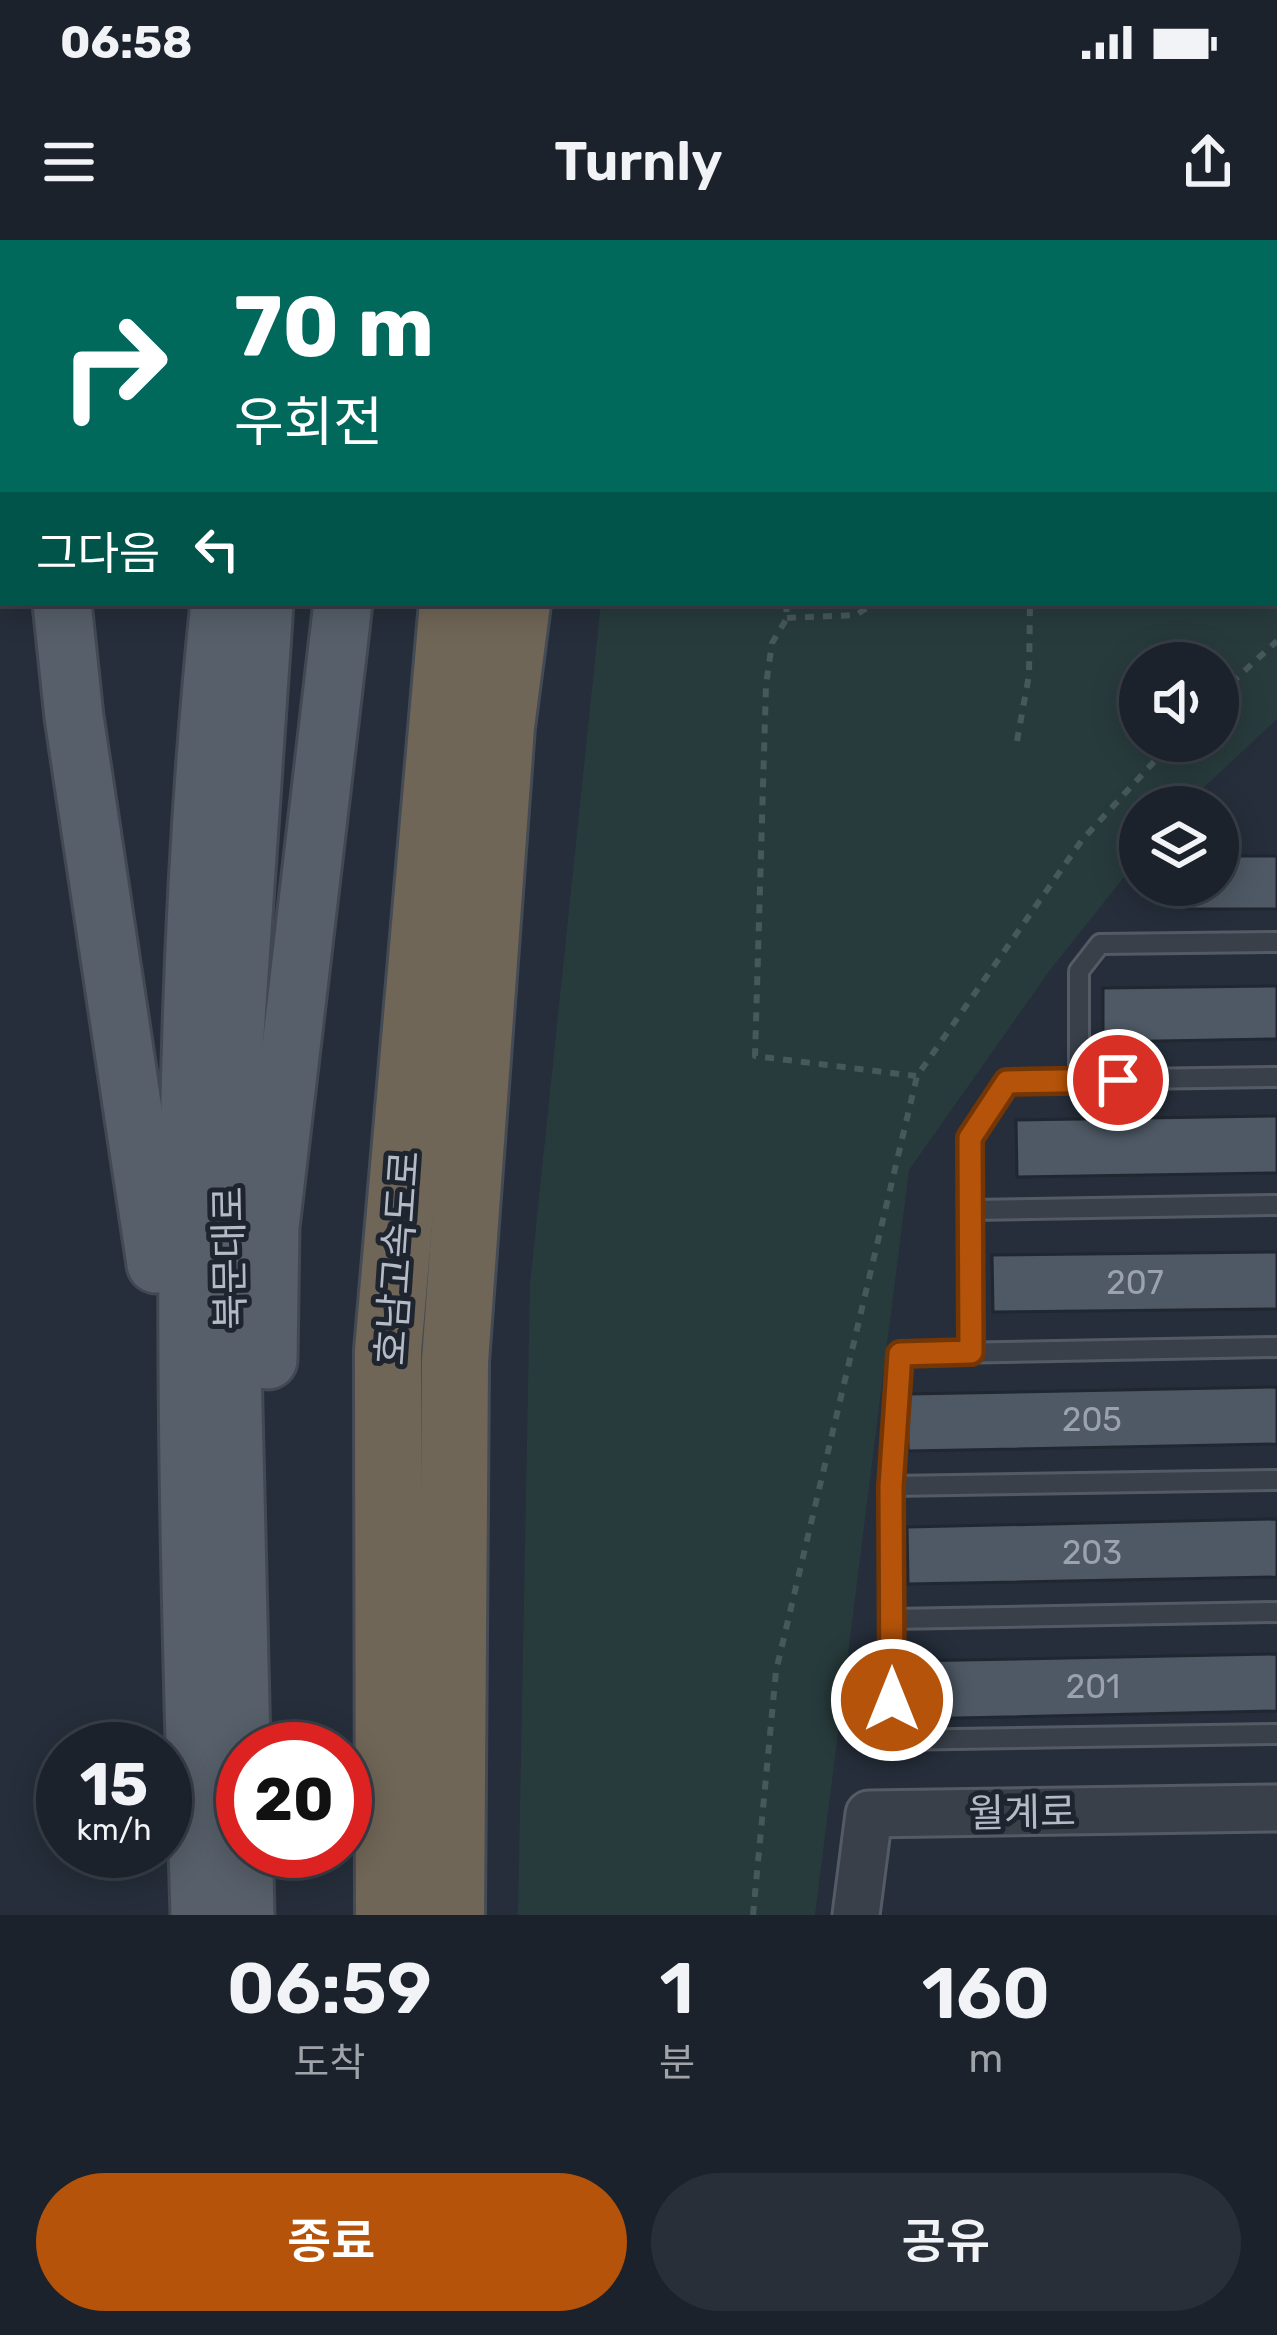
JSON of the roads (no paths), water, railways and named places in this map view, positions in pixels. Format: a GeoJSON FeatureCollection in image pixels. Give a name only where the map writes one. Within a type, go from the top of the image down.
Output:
{"type":"FeatureCollection","features":[{"type":"Feature","properties":{"kind":"highway","name":"호남고속도로"},"geometry":{"type":"LineString","coordinates":[[389,1915],[388,1351],[453,606]]}},
{"type":"Feature","properties":{"kind":"highway","name":"호남고속도로"},"geometry":{"type":"LineString","coordinates":[[451,1915],[455,1360],[501,726],[517,606]]}},
{"type":"Feature","properties":{"kind":"main road"},"geometry":{"type":"LineString","coordinates":[[62,606],[74,717],[187,1490]]}},
{"type":"Feature","properties":{"kind":"main road","name":"북문대로"},"geometry":{"type":"LineString","coordinates":[[200,1915],[187,1490],[185,1147],[207,721],[220,606]]}},
{"type":"Feature","properties":{"kind":"main road","name":"북문대로"},"geometry":{"type":"LineString","coordinates":[[245,1915],[233,1576],[227,1154],[264,606]]}},
{"type":"Feature","properties":{"kind":"main road"},"geometry":{"type":"LineString","coordinates":[[233,1576],[267,1444],[269,1227],[343,606]]}},
{"type":"Feature","properties":{"kind":"street","name":"월계로"},"geometry":{"type":"LineString","coordinates":[[856,1915],[869,1814],[1277,1808]]}},
{"type":"Feature","properties":{"kind":"lane"},"geometry":{"type":"LineString","coordinates":[[1079,1081],[1079,971],[1100,944],[1277,942]]}},
{"type":"Feature","properties":{"kind":"lane"},"geometry":{"type":"LineString","coordinates":[[971,1352],[970,1138],[1007,1082],[1277,1078]]}},
{"type":"Feature","properties":{"kind":"lane"},"geometry":{"type":"LineString","coordinates":[[970,1210],[1277,1205]]}},
{"type":"Feature","properties":{"kind":"lane"},"geometry":{"type":"LineString","coordinates":[[1277,1348],[900,1354],[891,1486],[893,1740],[1277,1734]]}},
{"type":"Feature","properties":{"kind":"lane"},"geometry":{"type":"LineString","coordinates":[[891,1486],[1277,1480]]}},
{"type":"Feature","properties":{"kind":"lane"},"geometry":{"type":"LineString","coordinates":[[892,1619],[1277,1612]]}}]}
